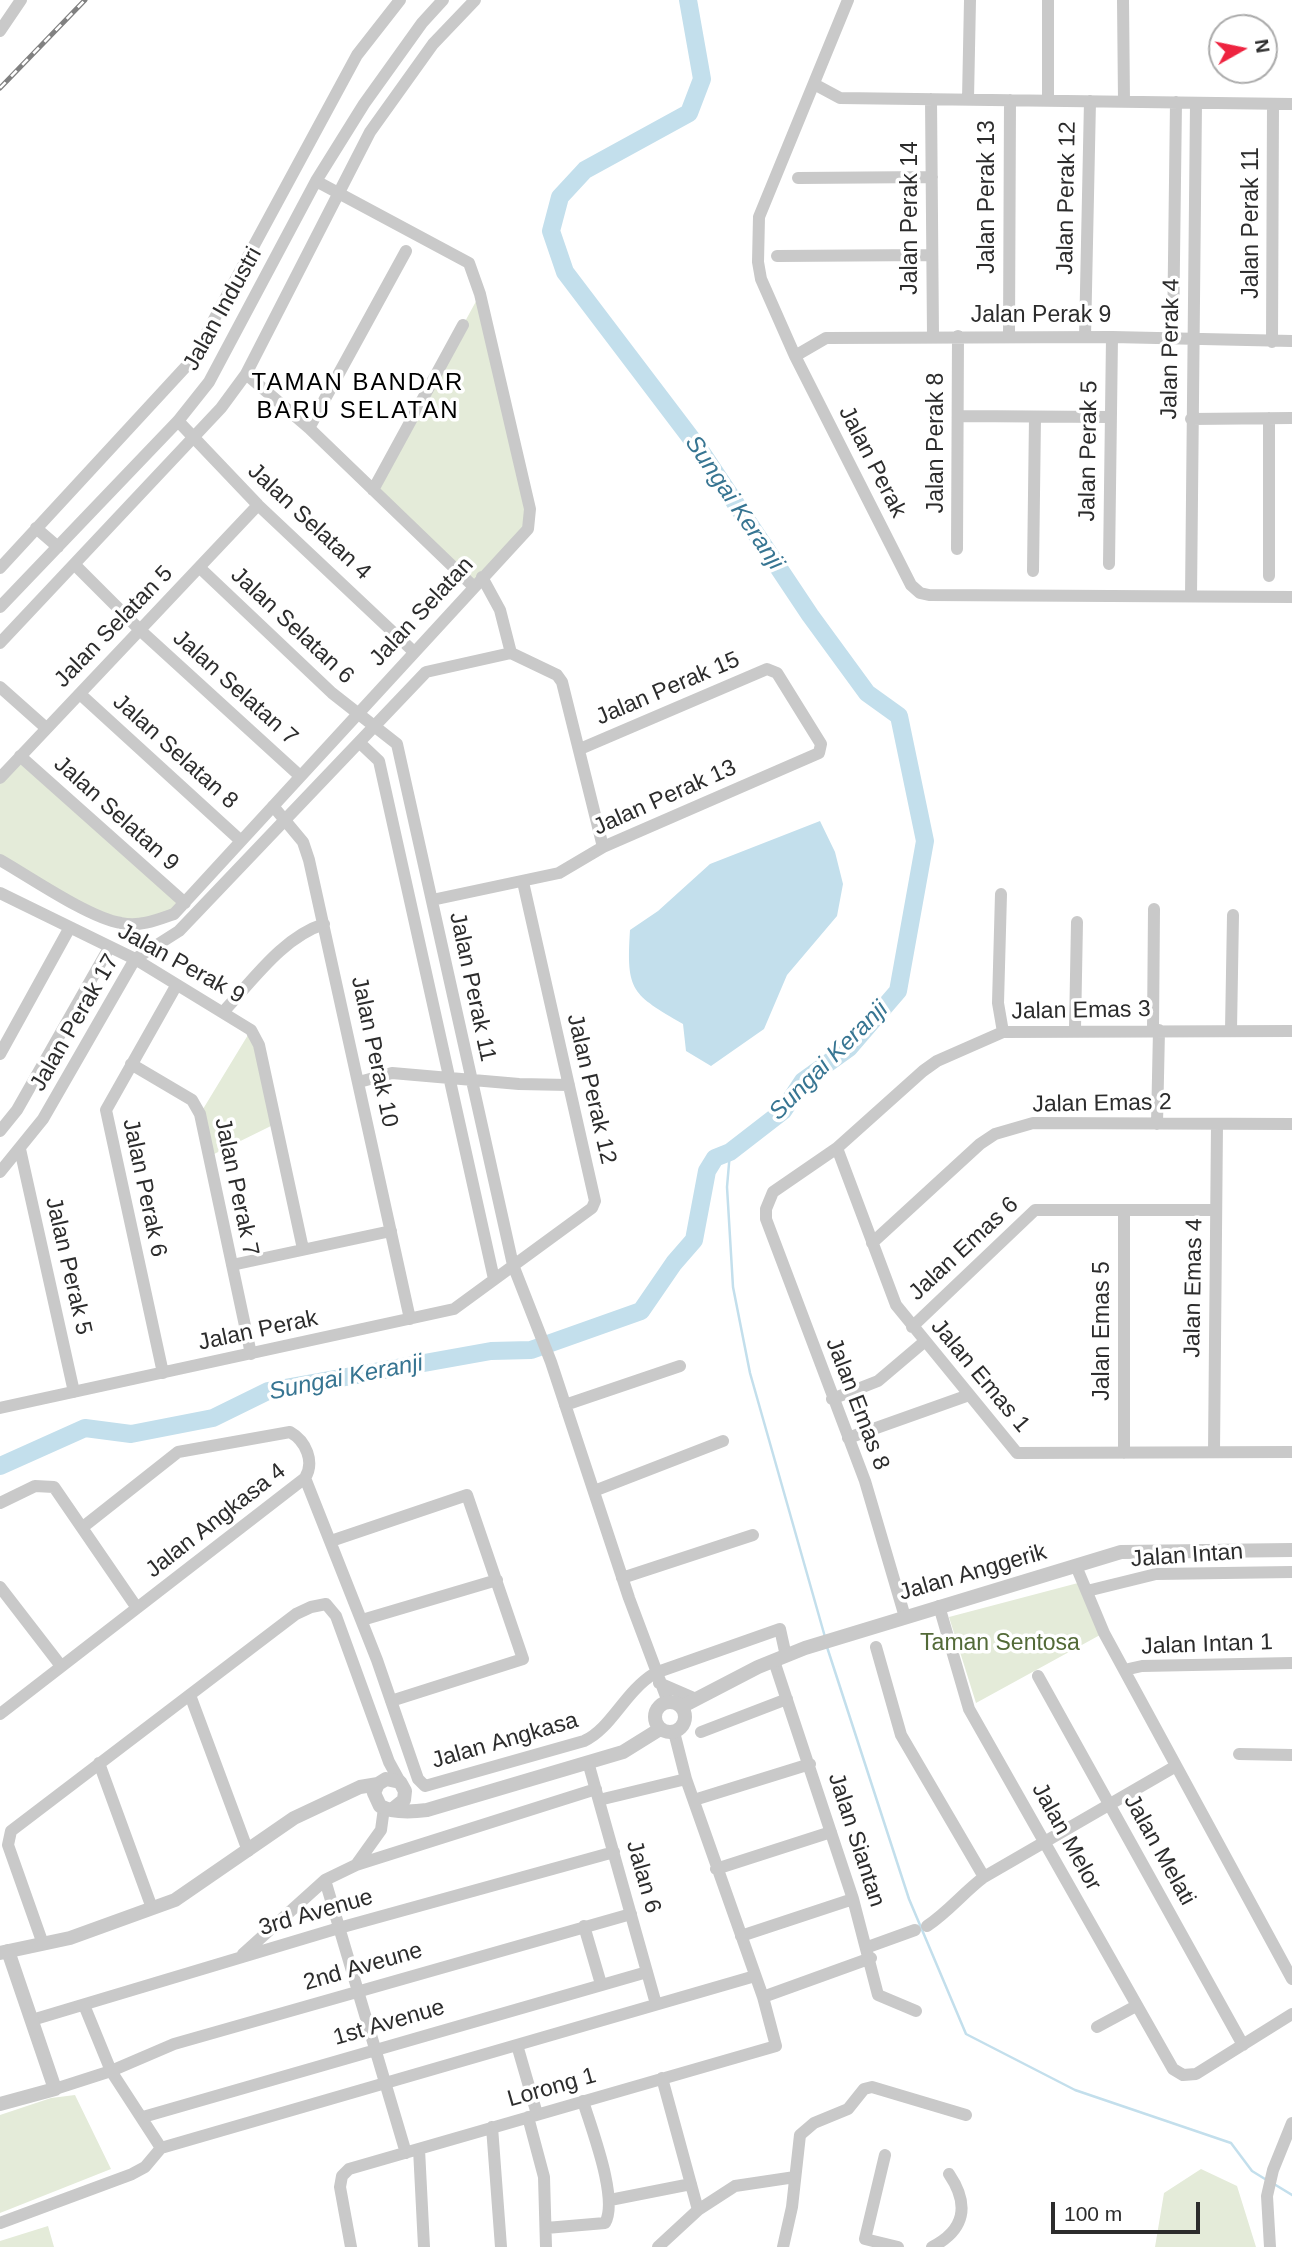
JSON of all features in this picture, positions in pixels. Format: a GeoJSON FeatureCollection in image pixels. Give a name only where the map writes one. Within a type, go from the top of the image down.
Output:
{"type":"FeatureCollection","features":[{"type":"Feature","properties":{"kind":"street"},"geometry":{"type":"LineString","coordinates":[[0,31],[21,0]]}},
{"type":"Feature","properties":{"kind":"street","name":"Jalan Industri"},"geometry":{"type":"LineString","coordinates":[[0,568],[192,360],[357,55],[400,0]]}},
{"type":"Feature","properties":{"kind":"street","name":"Jalan Industri"},"geometry":{"type":"LineString","coordinates":[[0,607],[178,421],[209,382],[316,181],[364,104],[422,23],[443,0]]}},
{"type":"Feature","properties":{"kind":"street"},"geometry":{"type":"LineString","coordinates":[[0,643],[194,440],[246,374],[370,132],[433,44],[475,0]]}},
{"type":"Feature","properties":{"kind":"street","name":"Jalan Perak"},"geometry":{"type":"LineString","coordinates":[[848,0],[759,217],[757,244],[761,279],[795,356],[911,584],[920,593],[929,595],[1292,597]]}},
{"type":"Feature","properties":{"kind":"street"},"geometry":{"type":"LineString","coordinates":[[968,99],[970,0]]}},
{"type":"Feature","properties":{"kind":"street"},"geometry":{"type":"LineString","coordinates":[[1048,0],[1048,100]]}},
{"type":"Feature","properties":{"kind":"street"},"geometry":{"type":"LineString","coordinates":[[1123,0],[1124,102]]}},
{"type":"Feature","properties":{"kind":"street"},"geometry":{"type":"LineString","coordinates":[[814,84],[840,98],[1292,104]]}},
{"type":"Feature","properties":{"kind":"street","name":"Jalan Perak 14"},"geometry":{"type":"LineString","coordinates":[[931,99],[933,336]]}},
{"type":"Feature","properties":{"kind":"street","name":"Jalan Perak 13"},"geometry":{"type":"LineString","coordinates":[[1009,336],[1010,100]]}},
{"type":"Feature","properties":{"kind":"street","name":"Jalan Perak 12"},"geometry":{"type":"LineString","coordinates":[[1086,337],[1090,101]]}},
{"type":"Feature","properties":{"kind":"street","name":"Jalan Perak 4"},"geometry":{"type":"LineString","coordinates":[[1173,338],[1176,102]]}},
{"type":"Feature","properties":{"kind":"street","name":"Jalan Perak 4"},"geometry":{"type":"LineString","coordinates":[[1191,596],[1196,103]]}},
{"type":"Feature","properties":{"kind":"street","name":"Jalan Perak 11"},"geometry":{"type":"LineString","coordinates":[[1272,342],[1273,104]]}},
{"type":"Feature","properties":{"kind":"street"},"geometry":{"type":"LineString","coordinates":[[798,178],[932,177]]}},
{"type":"Feature","properties":{"kind":"street","name":"Jalan Selatan"},"geometry":{"type":"LineString","coordinates":[[0,860],[89,910],[120,923],[149,923],[174,914],[528,529],[530,509],[474,272],[468,262],[316,181]]}},
{"type":"Feature","properties":{"kind":"street"},"geometry":{"type":"LineString","coordinates":[[309,428],[405,251]]}},
{"type":"Feature","properties":{"kind":"street"},"geometry":{"type":"LineString","coordinates":[[776,256],[932,255]]}},
{"type":"Feature","properties":{"kind":"street"},"geometry":{"type":"LineString","coordinates":[[373,490],[463,325]]}},
{"type":"Feature","properties":{"kind":"street","name":"Jalan Perak 8"},"geometry":{"type":"LineString","coordinates":[[957,550],[958,336]]}},
{"type":"Feature","properties":{"kind":"street","name":"Jalan Perak 9"},"geometry":{"type":"LineString","coordinates":[[795,356],[826,338],[1009,336],[1292,341]]}},
{"type":"Feature","properties":{"kind":"street","name":"Jalan Perak 5"},"geometry":{"type":"LineString","coordinates":[[1109,564],[1112,337]]}},
{"type":"Feature","properties":{"kind":"street"},"geometry":{"type":"LineString","coordinates":[[246,374],[478,582],[500,610],[510,639],[511,653]]}},
{"type":"Feature","properties":{"kind":"street"},"geometry":{"type":"LineString","coordinates":[[958,416],[1110,417]]}},
{"type":"Feature","properties":{"kind":"street"},"geometry":{"type":"LineString","coordinates":[[1033,571],[1035,417]]}},
{"type":"Feature","properties":{"kind":"street"},"geometry":{"type":"LineString","coordinates":[[1269,418],[1269,576]]}},
{"type":"Feature","properties":{"kind":"street"},"geometry":{"type":"LineString","coordinates":[[1191,419],[1292,418]]}},
{"type":"Feature","properties":{"kind":"street","name":"Jalan Selatan 4"},"geometry":{"type":"LineString","coordinates":[[178,421],[258,505],[413,651]]}},
{"type":"Feature","properties":{"kind":"street","name":"Jalan Selatan 5"},"geometry":{"type":"LineString","coordinates":[[0,778],[45,727],[141,631],[258,505]]}},
{"type":"Feature","properties":{"kind":"street"},"geometry":{"type":"LineString","coordinates":[[36,528],[58,547]]}},
{"type":"Feature","properties":{"kind":"street","name":"Jalan Selatan 7"},"geometry":{"type":"LineString","coordinates":[[75,565],[141,631],[300,776]]}},
{"type":"Feature","properties":{"kind":"street","name":"Jalan Selatan 6"},"geometry":{"type":"LineString","coordinates":[[200,568],[332,693],[377,726]]}},
{"type":"Feature","properties":{"kind":"street"},"geometry":{"type":"LineString","coordinates":[[377,726],[426,672],[511,653],[557,675],[562,682],[580,749],[603,847]]}},
{"type":"Feature","properties":{"kind":"street","name":"Jalan Perak 15"},"geometry":{"type":"LineString","coordinates":[[580,749],[767,669],[772,670]]}},
{"type":"Feature","properties":{"kind":"street","name":"Jalan Perak 13"},"geometry":{"type":"LineString","coordinates":[[432,900],[559,873],[603,847],[819,753],[821,744],[772,670]]}},
{"type":"Feature","properties":{"kind":"street"},"geometry":{"type":"LineString","coordinates":[[0,687],[45,727]]}},
{"type":"Feature","properties":{"kind":"street","name":"Jalan Selatan 8"},"geometry":{"type":"LineString","coordinates":[[80,694],[241,841]]}},
{"type":"Feature","properties":{"kind":"street","name":"Jalan Perak 11"},"geometry":{"type":"LineString","coordinates":[[377,726],[397,744],[513,1265],[551,1362],[657,1678],[674,1704]]}},
{"type":"Feature","properties":{"kind":"street","name":"Jalan Perak 17"},"geometry":{"type":"LineString","coordinates":[[0,1172],[43,1119],[135,959],[179,931],[377,726]]}},
{"type":"Feature","properties":{"kind":"street","name":"Jalan Perak 11"},"geometry":{"type":"LineString","coordinates":[[361,744],[379,761],[494,1279]]}},
{"type":"Feature","properties":{"kind":"street","name":"Jalan Selatan 9"},"geometry":{"type":"LineString","coordinates":[[20,756],[185,903]]}},
{"type":"Feature","properties":{"kind":"street","name":"Jalan Perak 10"},"geometry":{"type":"LineString","coordinates":[[273,806],[288,820],[303,842],[324,924],[410,1319]]}},
{"type":"Feature","properties":{"kind":"street","name":"Jalan Perak 12"},"geometry":{"type":"LineString","coordinates":[[513,1265],[596,1205],[523,882]]}},
{"type":"Feature","properties":{"kind":"street","name":"Jalan Perak 9"},"geometry":{"type":"LineString","coordinates":[[0,893],[135,959],[251,1030],[258,1045],[303,1249]]}},
{"type":"Feature","properties":{"kind":"street"},"geometry":{"type":"LineString","coordinates":[[1000,894],[998,1003],[1003,1032]]}},
{"type":"Feature","properties":{"kind":"street"},"geometry":{"type":"LineString","coordinates":[[1154,909],[1157,1124]]}},
{"type":"Feature","properties":{"kind":"street"},"geometry":{"type":"LineString","coordinates":[[1231,1030],[1233,915]]}},
{"type":"Feature","properties":{"kind":"street"},"geometry":{"type":"LineString","coordinates":[[1074,1029],[1077,922]]}},
{"type":"Feature","properties":{"kind":"street"},"geometry":{"type":"LineString","coordinates":[[223,1011],[306,929],[324,924]]}},
{"type":"Feature","properties":{"kind":"street"},"geometry":{"type":"LineString","coordinates":[[0,1054],[69,929]]}},
{"type":"Feature","properties":{"kind":"street"},"geometry":{"type":"LineString","coordinates":[[0,1131],[17,1110],[109,948]]}},
{"type":"Feature","properties":{"kind":"street","name":"Jalan Perak 6"},"geometry":{"type":"LineString","coordinates":[[163,1373],[106,1110],[176,986]]}},
{"type":"Feature","properties":{"kind":"street","name":"Jalan Emas 3"},"geometry":{"type":"LineString","coordinates":[[765,1209],[773,1192],[837,1148],[937,1061],[1003,1032],[1074,1029],[1292,1031]]}},
{"type":"Feature","properties":{"kind":"street","name":"Jalan Perak 7"},"geometry":{"type":"LineString","coordinates":[[131,1064],[192,1100],[200,1114],[251,1354]]}},
{"type":"Feature","properties":{"kind":"street"},"geometry":{"type":"LineString","coordinates":[[359,1082],[392,1073],[569,1085]]}},
{"type":"Feature","properties":{"kind":"street","name":"Jalan Emas 2"},"geometry":{"type":"LineString","coordinates":[[872,1243],[995,1134],[1033,1123],[1292,1124]]}},
{"type":"Feature","properties":{"kind":"street","name":"Jalan Emas 4"},"geometry":{"type":"LineString","coordinates":[[1214,1452],[1217,1124]]}},
{"type":"Feature","properties":{"kind":"street","name":"Jalan Emas 1"},"geometry":{"type":"LineString","coordinates":[[837,1148],[896,1305],[1017,1453],[1292,1452]]}},
{"type":"Feature","properties":{"kind":"street","name":"Jalan Perak 5"},"geometry":{"type":"LineString","coordinates":[[20,1149],[74,1392]]}},
{"type":"Feature","properties":{"kind":"street","name":"Jalan Emas 8"},"geometry":{"type":"LineString","coordinates":[[765,1209],[766,1219],[848,1438],[905,1617]]}},
{"type":"Feature","properties":{"kind":"street","name":"Jalan Emas 6"},"geometry":{"type":"LineString","coordinates":[[912,1327],[1035,1210],[1216,1210]]}},
{"type":"Feature","properties":{"kind":"street","name":"Jalan Emas 5"},"geometry":{"type":"LineString","coordinates":[[1124,1210],[1124,1453]]}},
{"type":"Feature","properties":{"kind":"street"},"geometry":{"type":"LineString","coordinates":[[232,1265],[391,1231]]}},
{"type":"Feature","properties":{"kind":"street","name":"Jalan Perak"},"geometry":{"type":"LineString","coordinates":[[0,1408],[454,1309],[513,1265]]}},
{"type":"Feature","properties":{"kind":"street"},"geometry":{"type":"LineString","coordinates":[[832,1399],[878,1381],[924,1342]]}},
{"type":"Feature","properties":{"kind":"street"},"geometry":{"type":"LineString","coordinates":[[565,1405],[680,1366]]}},
{"type":"Feature","properties":{"kind":"street"},"geometry":{"type":"LineString","coordinates":[[848,1438],[969,1395]]}},
{"type":"Feature","properties":{"kind":"street","name":"Jalan Angkasa 4"},"geometry":{"type":"LineString","coordinates":[[0,1714],[305,1478],[311,1468],[311,1459],[295,1435],[285,1433],[178,1452],[83,1527]]}},
{"type":"Feature","properties":{"kind":"street"},"geometry":{"type":"LineString","coordinates":[[594,1491],[723,1441]]}},
{"type":"Feature","properties":{"kind":"street"},"geometry":{"type":"LineString","coordinates":[[305,1478],[391,1701],[523,1659],[467,1495],[331,1541]]}},
{"type":"Feature","properties":{"kind":"street"},"geometry":{"type":"LineString","coordinates":[[0,1503],[45,1484],[54,1487],[137,1608]]}},
{"type":"Feature","properties":{"kind":"street"},"geometry":{"type":"LineString","coordinates":[[622,1578],[752,1535]]}},
{"type":"Feature","properties":{"kind":"street"},"geometry":{"type":"LineString","coordinates":[[1273,1550],[1273,1572]]}},
{"type":"Feature","properties":{"kind":"street","name":"Jalan Anggerik"},"geometry":{"type":"LineString","coordinates":[[674,1704],[696,1699],[805,1648],[1100,1557],[1134,1551],[1292,1550]]}},
{"type":"Feature","properties":{"kind":"street"},"geometry":{"type":"LineString","coordinates":[[1076,1566],[1124,1670],[1292,1979]]}},
{"type":"Feature","properties":{"kind":"street","name":"Jalan Intan"},"geometry":{"type":"LineString","coordinates":[[1087,1591],[1156,1574],[1292,1572]]}},
{"type":"Feature","properties":{"kind":"street"},"geometry":{"type":"LineString","coordinates":[[362,1620],[497,1580]]}},
{"type":"Feature","properties":{"kind":"street"},"geometry":{"type":"LineString","coordinates":[[0,1587],[61,1667]]}},
{"type":"Feature","properties":{"kind":"street"},"geometry":{"type":"LineString","coordinates":[[0,2104],[55,2089],[32,2020],[4,1952],[43,1944],[175,1900],[294,1818],[343,1796],[382,1796],[401,1804],[402,1787],[384,1748],[336,1616],[326,1604],[311,1606],[296,1614],[16,1826],[8,1838],[10,1852],[43,1944]]}},
{"type":"Feature","properties":{"kind":"street","name":"Jalan Melor"},"geometry":{"type":"LineString","coordinates":[[939,1606],[969,1709],[1173,2070],[1183,2075],[1196,2074],[1243,2045]]}},
{"type":"Feature","properties":{"kind":"street","name":"Jalan Siantan"},"geometry":{"type":"LineString","coordinates":[[657,1678],[780,1629],[780,1658],[787,1699],[870,1952],[878,1995],[916,2011]]}},
{"type":"Feature","properties":{"kind":"street"},"geometry":{"type":"LineString","coordinates":[[876,1647],[901,1735],[984,1877]]}},
{"type":"Feature","properties":{"kind":"street","name":"Jalan Intan 1"},"geometry":{"type":"LineString","coordinates":[[1124,1670],[1142,1666],[1292,1663]]}},
{"type":"Feature","properties":{"kind":"street","name":"Jalan Melati"},"geometry":{"type":"LineString","coordinates":[[1038,1676],[1243,2045]]}},
{"type":"Feature","properties":{"kind":"street"},"geometry":{"type":"LineString","coordinates":[[657,1678],[696,1699]]}},
{"type":"Feature","properties":{"kind":"street","name":"Jalan Angkasa"},"geometry":{"type":"LineString","coordinates":[[391,1701],[418,1779],[425,1786],[596,1736],[637,1684],[657,1678]]}},
{"type":"Feature","properties":{"kind":"street"},"geometry":{"type":"LineString","coordinates":[[190,1695],[248,1851]]}},
{"type":"Feature","properties":{"kind":"street"},"geometry":{"type":"LineString","coordinates":[[701,1732],[787,1699]]}},
{"type":"Feature","properties":{"kind":"street"},"geometry":{"type":"LineString","coordinates":[[382,1796],[413,1812],[622,1752],[667,1730],[684,1722],[674,1704],[659,1706],[654,1716],[667,1730],[763,1997],[921,1928],[944,1915],[963,1893],[984,1877],[1176,1766]]}},
{"type":"Feature","properties":{"kind":"street"},"geometry":{"type":"LineString","coordinates":[[356,1865],[381,1830],[384,1748]]}},
{"type":"Feature","properties":{"kind":"street"},"geometry":{"type":"LineString","coordinates":[[1239,1754],[1292,1755]]}},
{"type":"Feature","properties":{"kind":"street"},"geometry":{"type":"LineString","coordinates":[[513,1761],[518,1783]]}},
{"type":"Feature","properties":{"kind":"street","name":"Jalan 6"},"geometry":{"type":"LineString","coordinates":[[588,1762],[656,2004]]}},
{"type":"Feature","properties":{"kind":"street"},"geometry":{"type":"LineString","coordinates":[[99,1763],[152,1908]]}},
{"type":"Feature","properties":{"kind":"street"},"geometry":{"type":"LineString","coordinates":[[694,1800],[810,1764]]}},
{"type":"Feature","properties":{"kind":"street"},"geometry":{"type":"LineString","coordinates":[[382,1796],[391,1779],[425,1804],[437,1807]]}},
{"type":"Feature","properties":{"kind":"street"},"geometry":{"type":"LineString","coordinates":[[239,1958],[325,1880],[356,1865],[597,1794],[686,1779]]}},
{"type":"Feature","properties":{"kind":"street"},"geometry":{"type":"LineString","coordinates":[[716,1869],[831,1832]]}},
{"type":"Feature","properties":{"kind":"street","name":"3rd Avenue"},"geometry":{"type":"LineString","coordinates":[[32,2020],[340,1928],[614,1852]]}},
{"type":"Feature","properties":{"kind":"street"},"geometry":{"type":"LineString","coordinates":[[325,1880],[386,2083],[412,2151],[424,2247]]}},
{"type":"Feature","properties":{"kind":"street"},"geometry":{"type":"LineString","coordinates":[[741,1937],[853,1899]]}},
{"type":"Feature","properties":{"kind":"street","name":"2nd Aveune"},"geometry":{"type":"LineString","coordinates":[[55,2089],[111,2071],[174,2044],[631,1914]]}},
{"type":"Feature","properties":{"kind":"street"},"geometry":{"type":"LineString","coordinates":[[584,1926],[601,1984]]}},
{"type":"Feature","properties":{"kind":"street","name":"1st Avenue"},"geometry":{"type":"LineString","coordinates":[[143,2117],[647,1972]]}},
{"type":"Feature","properties":{"kind":"street"},"geometry":{"type":"LineString","coordinates":[[0,2223],[132,2174],[145,2167],[161,2148],[755,1976]]}},
{"type":"Feature","properties":{"kind":"street","name":"Lorong 1"},"geometry":{"type":"LineString","coordinates":[[351,2247],[341,2187],[342,2175],[349,2169],[776,2046],[763,1997]]}},
{"type":"Feature","properties":{"kind":"street"},"geometry":{"type":"LineString","coordinates":[[84,2004],[111,2071],[161,2148]]}},
{"type":"Feature","properties":{"kind":"street"},"geometry":{"type":"LineString","coordinates":[[1097,2027],[1136,2006]]}},
{"type":"Feature","properties":{"kind":"street"},"geometry":{"type":"LineString","coordinates":[[1243,2045],[1292,2014]]}},
{"type":"Feature","properties":{"kind":"street"},"geometry":{"type":"LineString","coordinates":[[517,2045],[544,2177],[547,2247]]}},
{"type":"Feature","properties":{"kind":"street"},"geometry":{"type":"LineString","coordinates":[[662,2078],[698,2210]]}},
{"type":"Feature","properties":{"kind":"street"},"geometry":{"type":"LineString","coordinates":[[783,2247],[792,2207],[800,2135],[814,2123],[848,2109],[864,2089],[872,2087],[966,2115]]}},
{"type":"Feature","properties":{"kind":"street"},"geometry":{"type":"LineString","coordinates":[[546,2228],[605,2223],[610,2200],[583,2101]]}},
{"type":"Feature","properties":{"kind":"street"},"geometry":{"type":"LineString","coordinates":[[1270,2247],[1267,2196],[1273,2170],[1292,2123]]}},
{"type":"Feature","properties":{"kind":"street"},"geometry":{"type":"LineString","coordinates":[[492,2127],[501,2247]]}},
{"type":"Feature","properties":{"kind":"street"},"geometry":{"type":"LineString","coordinates":[[885,2155],[865,2239],[898,2247]]}},
{"type":"Feature","properties":{"kind":"street"},"geometry":{"type":"LineString","coordinates":[[932,2247],[951,2236],[962,2212],[957,2186],[949,2174]]}},
{"type":"Feature","properties":{"kind":"street"},"geometry":{"type":"LineString","coordinates":[[658,2247],[698,2210],[735,2186],[795,2177]]}},
{"type":"Feature","properties":{"kind":"street"},"geometry":{"type":"LineString","coordinates":[[610,2200],[691,2184]]}},
{"type":"Feature","properties":{"kind":"green space"},"geometry":{"type":"Polygon","coordinates":[[[480,294],[530,519],[473,586],[373,490],[480,294]]]}},
{"type":"Feature","properties":{"kind":"green space"},"geometry":{"type":"Polygon","coordinates":[[[20,756],[185,903],[174,914],[120,923],[0,860],[0,778],[20,756]]]}},
{"type":"Feature","properties":{"kind":"green space"},"geometry":{"type":"Polygon","coordinates":[[[251,1030],[275,1124],[208,1157],[200,1114],[251,1030]]]}},
{"type":"Feature","properties":{"kind":"green space","name":"Taman Sentosa"},"geometry":{"type":"Polygon","coordinates":[[[1078,1583],[1100,1635],[976,1703],[949,1617],[1078,1583]]]}},
{"type":"Feature","properties":{"kind":"green space"},"geometry":{"type":"Polygon","coordinates":[[[75,2095],[111,2169],[0,2213],[0,2115],[51,2098],[75,2095]]]}},
{"type":"Feature","properties":{"kind":"green space"},"geometry":{"type":"Polygon","coordinates":[[[1201,2169],[1237,2186],[1256,2247],[1155,2247],[1164,2193],[1201,2169]]]}},
{"type":"Feature","properties":{"kind":"green space"},"geometry":{"type":"Polygon","coordinates":[[[48,2226],[54,2247],[0,2247],[0,2241],[48,2226]]]}},
{"type":"Feature","properties":{"kind":"water"},"geometry":{"type":"Polygon","coordinates":[[[820,821],[835,852],[843,884],[837,916],[787,975],[764,1029],[711,1066],[686,1051],[683,1024],[653,1005],[636,989],[629,967],[630,930],[658,911],[710,864],[820,821]]]}},
{"type":"Feature","properties":{"kind":"waterway","name":"Sungai Keranji"},"geometry":{"type":"LineString","coordinates":[[0,1466],[85,1428],[131,1434],[213,1418],[268,1391],[491,1351],[531,1350],[641,1311],[674,1263],[694,1240],[707,1171],[715,1158],[730,1152],[783,1111],[803,1081],[849,1048],[898,991],[925,841],[899,716],[867,693],[810,615],[700,450],[565,272],[551,231],[560,197],[585,170],[689,113],[702,79],[688,0]]}},
{"type":"Feature","properties":{"kind":"waterway"},"geometry":{"type":"LineString","coordinates":[[730,1152],[727,1187],[733,1287],[750,1373],[825,1637]]}},
{"type":"Feature","properties":{"kind":"waterway"},"geometry":{"type":"LineString","coordinates":[[827,1647],[909,1899],[966,2034],[1075,2090],[1231,2143],[1252,2171],[1265,2179]]}},
{"type":"Feature","properties":{"kind":"waterway"},"geometry":{"type":"LineString","coordinates":[[1274,2184],[1292,2195]]}},
{"type":"Feature","properties":{"kind":"railway"},"geometry":{"type":"LineString","coordinates":[[0,88],[85,0]]}},
{"type":"Feature","properties":{"kind":"district","name":"TAMAN BANDAR BARU SELATAN"},"geometry":{"type":"Point","coordinates":[358,397]}}]}
